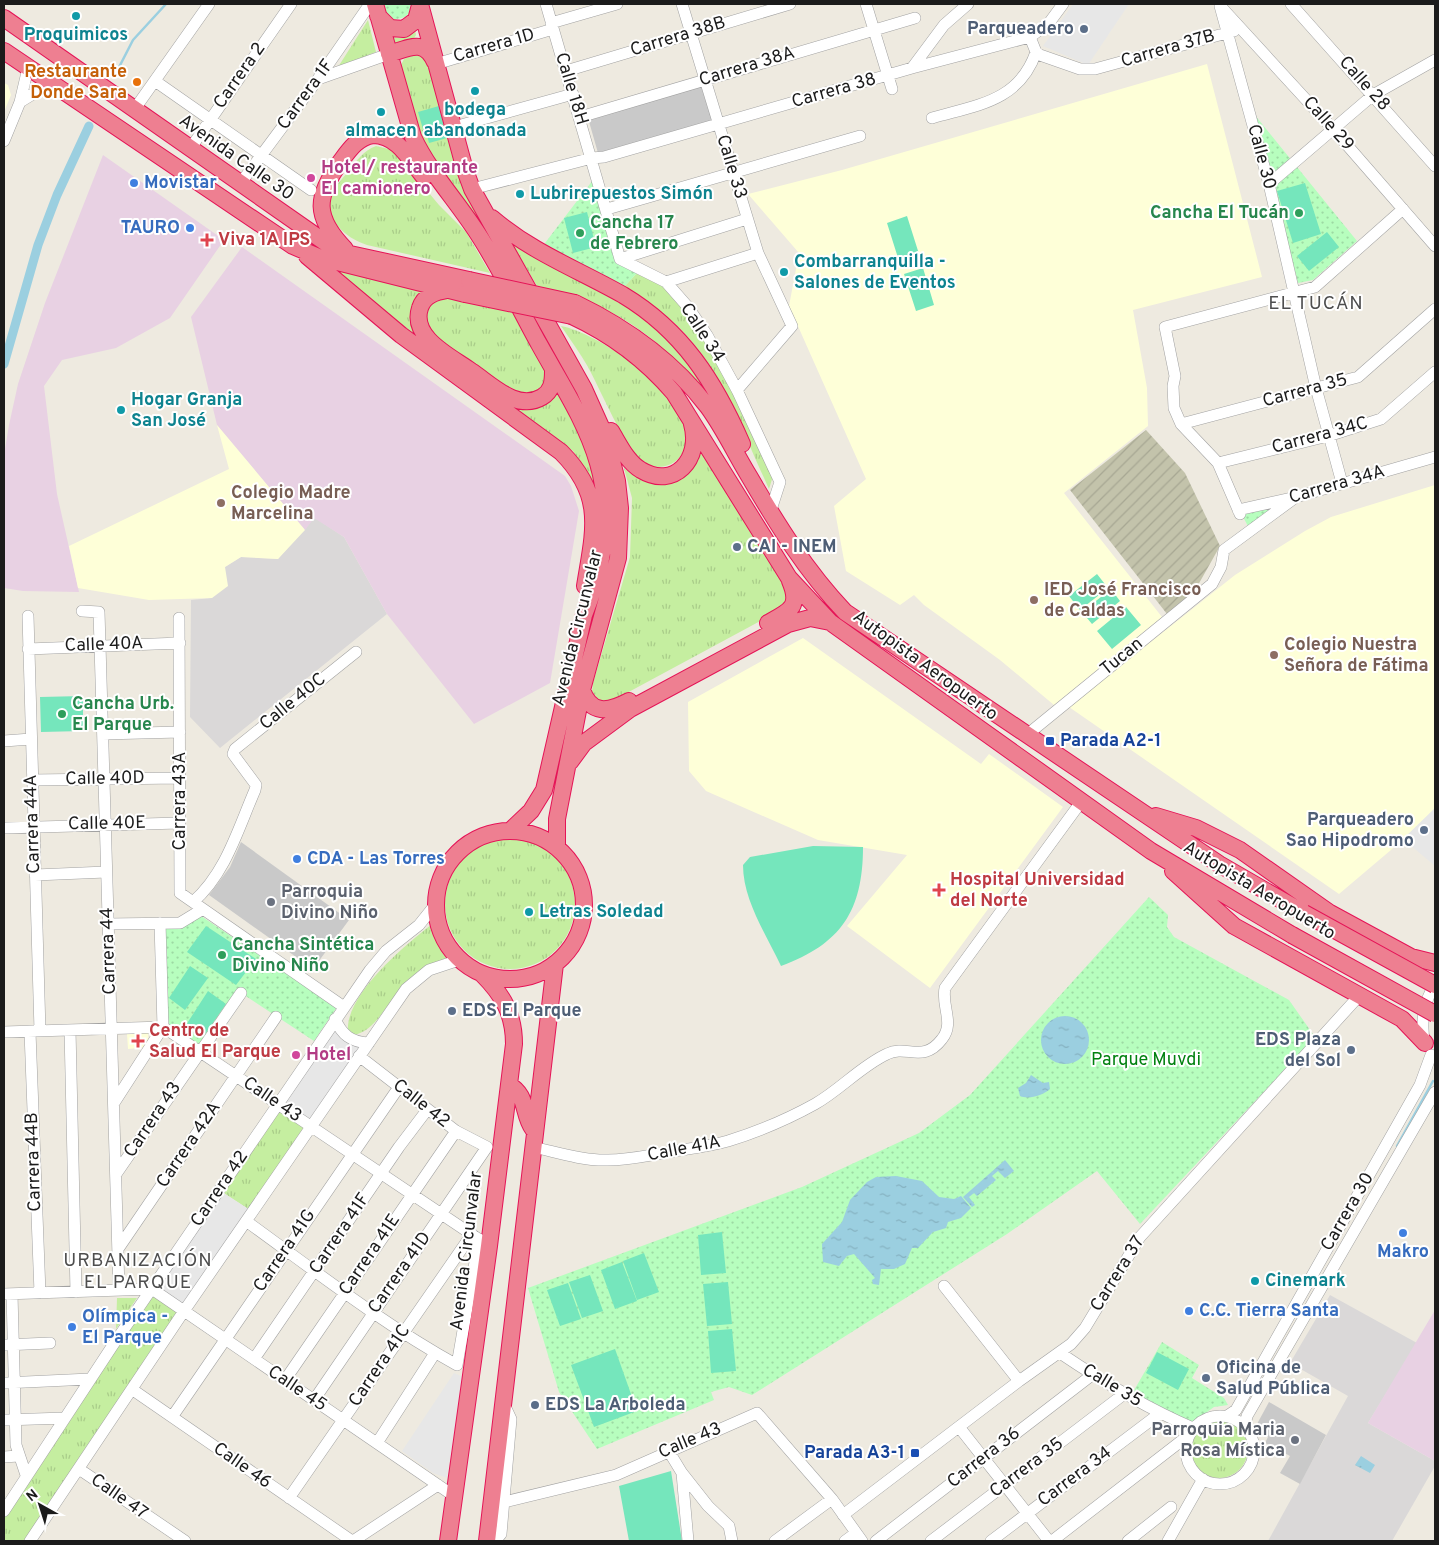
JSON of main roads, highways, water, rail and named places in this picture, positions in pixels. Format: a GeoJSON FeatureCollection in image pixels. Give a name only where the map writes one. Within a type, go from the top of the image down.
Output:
{"type":"FeatureCollection","features":[{"type":"Feature","properties":{"kind":"highway"},"geometry":{"type":"LineString","coordinates":[[374,8],[390,28],[404,29],[416,20],[420,4]]}},
{"type":"Feature","properties":{"kind":"highway","name":"Avenida Circunvalar"},"geometry":{"type":"LineString","coordinates":[[420,4],[472,189],[584,388],[612,454],[620,516],[618,558],[582,690],[557,819],[557,847]]}},
{"type":"Feature","properties":{"kind":"highway"},"geometry":{"type":"LineString","coordinates":[[374,8],[412,137],[422,156],[464,215]]}},
{"type":"Feature","properties":{"kind":"highway","name":"Avenida Calle 30"},"geometry":{"type":"LineString","coordinates":[[4,18],[301,228],[326,243],[350,254],[467,287]]}},
{"type":"Feature","properties":{"kind":"highway"},"geometry":{"type":"LineString","coordinates":[[389,54],[413,46],[419,46],[431,54],[436,64]]}},
{"type":"Feature","properties":{"kind":"highway"},"geometry":{"type":"LineString","coordinates":[[4,51],[293,246],[401,335],[574,464],[583,478],[593,506],[593,527],[584,594],[584,616]]}},
{"type":"Feature","properties":{"kind":"highway"},"geometry":{"type":"LineString","coordinates":[[350,254],[327,227],[322,216],[321,197],[328,180],[346,154],[355,144],[368,136],[381,136],[399,145],[425,178],[464,215]]}},
{"type":"Feature","properties":{"kind":"highway"},"geometry":{"type":"LineString","coordinates":[[483,210],[506,230],[538,252],[622,295],[642,308],[682,342],[703,368],[720,397],[761,493]]}},
{"type":"Feature","properties":{"kind":"highway","name":"Avenida Circunvalar"},"geometry":{"type":"LineString","coordinates":[[464,215],[478,234],[586,432],[598,463],[603,487],[605,523],[602,554],[594,589],[584,616],[544,790],[531,812],[510,831]]}},
{"type":"Feature","properties":{"kind":"highway"},"geometry":{"type":"LineString","coordinates":[[293,246],[321,258],[448,290]]}},
{"type":"Feature","properties":{"kind":"highway"},"geometry":{"type":"LineString","coordinates":[[467,287],[435,293],[427,298],[419,313],[422,330],[442,350],[504,394],[521,402],[533,401],[545,395],[553,382],[554,371]]}},
{"type":"Feature","properties":{"kind":"highway","name":"Autopista Aeropuerto"},"geometry":{"type":"LineString","coordinates":[[467,287],[606,318],[635,336],[686,381],[708,407],[727,436],[749,477],[761,493],[770,513],[813,577],[845,612],[1219,864],[1304,913],[1435,984]]}},
{"type":"Feature","properties":{"kind":"highway","name":"Autopista Aeropuerto"},"geometry":{"type":"LineString","coordinates":[[573,310],[638,356],[658,374],[689,414],[789,578],[830,622],[1151,851],[1292,935],[1435,1014]]}},
{"type":"Feature","properties":{"kind":"highway"},"geometry":{"type":"LineString","coordinates":[[584,388],[628,459],[639,470],[652,475],[663,475],[678,471],[691,458],[695,444],[689,414]]}},
{"type":"Feature","properties":{"kind":"highway"},"geometry":{"type":"LineString","coordinates":[[582,690],[586,701],[594,707],[606,710],[618,707],[792,609],[795,602],[795,593],[789,578]]}},
{"type":"Feature","properties":{"kind":"highway"},"geometry":{"type":"LineString","coordinates":[[567,765],[584,743],[630,709],[788,624],[810,618],[830,622]]}},
{"type":"Feature","properties":{"kind":"highway"},"geometry":{"type":"LineString","coordinates":[[1146,814],[1180,822],[1209,833],[1240,850],[1330,913],[1410,957],[1435,963]]}},
{"type":"Feature","properties":{"kind":"highway"},"geometry":{"type":"LineString","coordinates":[[510,831],[535,835],[557,847],[577,873],[583,889],[584,906],[582,922],[576,938],[567,952],[555,964],[542,972],[520,978],[497,978],[482,974],[459,960],[441,935],[435,905],[441,877],[457,852],[482,836],[510,831]]}},
{"type":"Feature","properties":{"kind":"highway"},"geometry":{"type":"LineString","coordinates":[[1151,851],[1234,926],[1402,1019],[1430,1053]]}},
{"type":"Feature","properties":{"kind":"highway"},"geometry":{"type":"LineString","coordinates":[[486,1541],[555,964]]}},
{"type":"Feature","properties":{"kind":"highway","name":"Avenida Circunvalar"},"geometry":{"type":"LineString","coordinates":[[448,1541],[448,1487],[480,1240],[494,1145],[509,1085],[514,1044],[514,1027],[504,1000],[482,974]]}},
{"type":"Feature","properties":{"kind":"highway"},"geometry":{"type":"LineString","coordinates":[[509,1085],[520,1093],[534,1139]]}},
{"type":"Feature","properties":{"kind":"water"},"geometry":{"type":"Polygon","coordinates":[[[1065,1016],[1074,1018],[1082,1023],[1087,1031],[1089,1040],[1087,1049],[1082,1057],[1074,1062],[1065,1064],[1056,1062],[1048,1057],[1043,1049],[1041,1040],[1043,1031],[1048,1023],[1056,1018],[1065,1016]]]}},
{"type":"Feature","properties":{"kind":"water"},"geometry":{"type":"Polygon","coordinates":[[[1031,1075],[1043,1083],[1049,1082],[1050,1089],[1036,1096],[1020,1096],[1018,1088],[1026,1083],[1031,1075]]]}},
{"type":"Feature","properties":{"kind":"water"},"geometry":{"type":"Polygon","coordinates":[[[1005,1160],[1014,1171],[1005,1178],[998,1171],[992,1176],[996,1180],[977,1196],[974,1193],[969,1197],[975,1205],[972,1207],[963,1197],[1005,1160]]]}},
{"type":"Feature","properties":{"kind":"water"},"geometry":{"type":"Polygon","coordinates":[[[896,1176],[922,1181],[939,1197],[954,1199],[961,1196],[971,1208],[961,1218],[948,1222],[946,1228],[933,1232],[918,1248],[912,1248],[905,1264],[894,1269],[881,1269],[879,1285],[873,1284],[872,1280],[875,1278],[854,1254],[847,1256],[839,1266],[823,1262],[822,1244],[842,1222],[850,1200],[867,1182],[876,1177],[896,1176]]]}},
{"type":"Feature","properties":{"kind":"water"},"geometry":{"type":"Polygon","coordinates":[[[1361,1456],[1375,1465],[1370,1473],[1355,1465],[1361,1456]]]}},
{"type":"Feature","properties":{"kind":"waterway"},"geometry":{"type":"LineString","coordinates":[[114,77],[133,40],[166,4]]}},
{"type":"Feature","properties":{"kind":"waterway"},"geometry":{"type":"LineString","coordinates":[[4,364],[38,245],[57,195],[89,126]]}},
{"type":"Feature","properties":{"kind":"waterway"},"geometry":{"type":"LineString","coordinates":[[1397,1146],[1433,1081]]}},
{"type":"Feature","properties":{"kind":"place","name":"Proquimicos"},"geometry":{"type":"Point","coordinates":[76,16]}},
{"type":"Feature","properties":{"kind":"place","name":"Parqueadero"},"geometry":{"type":"Point","coordinates":[1084,29]}},
{"type":"Feature","properties":{"kind":"place","name":"Restaurante Donde Sara"},"geometry":{"type":"Point","coordinates":[137,82]}},
{"type":"Feature","properties":{"kind":"place","name":"bodega abandonada"},"geometry":{"type":"Point","coordinates":[475,91]}},
{"type":"Feature","properties":{"kind":"place","name":"almacen"},"geometry":{"type":"Point","coordinates":[381,112]}},
{"type":"Feature","properties":{"kind":"place","name":"Hotel/ restaurante El camionero"},"geometry":{"type":"Point","coordinates":[311,178]}},
{"type":"Feature","properties":{"kind":"place","name":"Movistar"},"geometry":{"type":"Point","coordinates":[134,183]}},
{"type":"Feature","properties":{"kind":"place","name":"Lubrirepuestos Simón"},"geometry":{"type":"Point","coordinates":[520,194]}},
{"type":"Feature","properties":{"kind":"place","name":"Cancha El Tucán"},"geometry":{"type":"Point","coordinates":[1299,213]}},
{"type":"Feature","properties":{"kind":"place","name":"TAURO"},"geometry":{"type":"Point","coordinates":[190,228]}},
{"type":"Feature","properties":{"kind":"place","name":"Cancha 17 de Febrero"},"geometry":{"type":"Point","coordinates":[580,233]}},
{"type":"Feature","properties":{"kind":"place","name":"Viva 1A IPS"},"geometry":{"type":"Point","coordinates":[207,240]}},
{"type":"Feature","properties":{"kind":"place","name":"Combarranquilla - Salones de Eventos"},"geometry":{"type":"Point","coordinates":[784,272]}},
{"type":"Feature","properties":{"kind":"place","name":"Hogar Granja San José"},"geometry":{"type":"Point","coordinates":[121,410]}},
{"type":"Feature","properties":{"kind":"place","name":"Colegio Madre Marcelina"},"geometry":{"type":"Point","coordinates":[221,503]}},
{"type":"Feature","properties":{"kind":"place","name":"CAI - INEM"},"geometry":{"type":"Point","coordinates":[737,547]}},
{"type":"Feature","properties":{"kind":"place","name":"IED José Francisco de Caldas"},"geometry":{"type":"Point","coordinates":[1034,600]}},
{"type":"Feature","properties":{"kind":"place","name":"Colegio Nuestra Señora de Fátima"},"geometry":{"type":"Point","coordinates":[1274,655]}},
{"type":"Feature","properties":{"kind":"place","name":"Cancha Urb. El Parque"},"geometry":{"type":"Point","coordinates":[62,714]}},
{"type":"Feature","properties":{"kind":"place","name":"Parada A2-1"},"geometry":{"type":"Point","coordinates":[1050,741]}},
{"type":"Feature","properties":{"kind":"place","name":"Parqueadero Sao Hipodromo"},"geometry":{"type":"Point","coordinates":[1424,830]}},
{"type":"Feature","properties":{"kind":"place","name":"CDA - Las Torres"},"geometry":{"type":"Point","coordinates":[297,859]}},
{"type":"Feature","properties":{"kind":"place","name":"Hospital Universidad del Norte"},"geometry":{"type":"Point","coordinates":[939,890]}},
{"type":"Feature","properties":{"kind":"place","name":"Parroquia Divino Niño"},"geometry":{"type":"Point","coordinates":[271,902]}},
{"type":"Feature","properties":{"kind":"place","name":"Letras Soledad"},"geometry":{"type":"Point","coordinates":[529,912]}},
{"type":"Feature","properties":{"kind":"place","name":"Cancha Sintética Divino Niño"},"geometry":{"type":"Point","coordinates":[222,955]}},
{"type":"Feature","properties":{"kind":"place","name":"EDS El Parque"},"geometry":{"type":"Point","coordinates":[452,1011]}},
{"type":"Feature","properties":{"kind":"place","name":"Centro de Salud El Parque"},"geometry":{"type":"Point","coordinates":[138,1041]}},
{"type":"Feature","properties":{"kind":"place","name":"EDS Plaza del Sol"},"geometry":{"type":"Point","coordinates":[1351,1050]}},
{"type":"Feature","properties":{"kind":"place","name":"Hotel"},"geometry":{"type":"Point","coordinates":[296,1055]}},
{"type":"Feature","properties":{"kind":"place","name":"Makro"},"geometry":{"type":"Point","coordinates":[1403,1233]}},
{"type":"Feature","properties":{"kind":"place","name":"Cinemark"},"geometry":{"type":"Point","coordinates":[1255,1281]}},
{"type":"Feature","properties":{"kind":"place","name":"C.C. Tierra Santa"},"geometry":{"type":"Point","coordinates":[1189,1311]}},
{"type":"Feature","properties":{"kind":"place","name":"Olímpica - El Parque"},"geometry":{"type":"Point","coordinates":[72,1327]}},
{"type":"Feature","properties":{"kind":"place","name":"Oficina de Salud Pública"},"geometry":{"type":"Point","coordinates":[1206,1378]}},
{"type":"Feature","properties":{"kind":"place","name":"EDS La Arboleda"},"geometry":{"type":"Point","coordinates":[535,1405]}},
{"type":"Feature","properties":{"kind":"place","name":"Parroquia Maria Rosa Mística"},"geometry":{"type":"Point","coordinates":[1295,1440]}},
{"type":"Feature","properties":{"kind":"place","name":"Parada A3-1"},"geometry":{"type":"Point","coordinates":[915,1453]}},
{"type":"Feature","properties":{"kind":"district","name":"EL TUCÁN"},"geometry":{"type":"Point","coordinates":[1316,304]}},
{"type":"Feature","properties":{"kind":"district","name":"URBANIZACIÓN EL PARQUE"},"geometry":{"type":"Point","coordinates":[138,1272]}},
{"type":"Feature","properties":{"kind":"park label","name":"Parque Muvdi"},"geometry":{"type":"Point","coordinates":[1146,1060]}}]}
